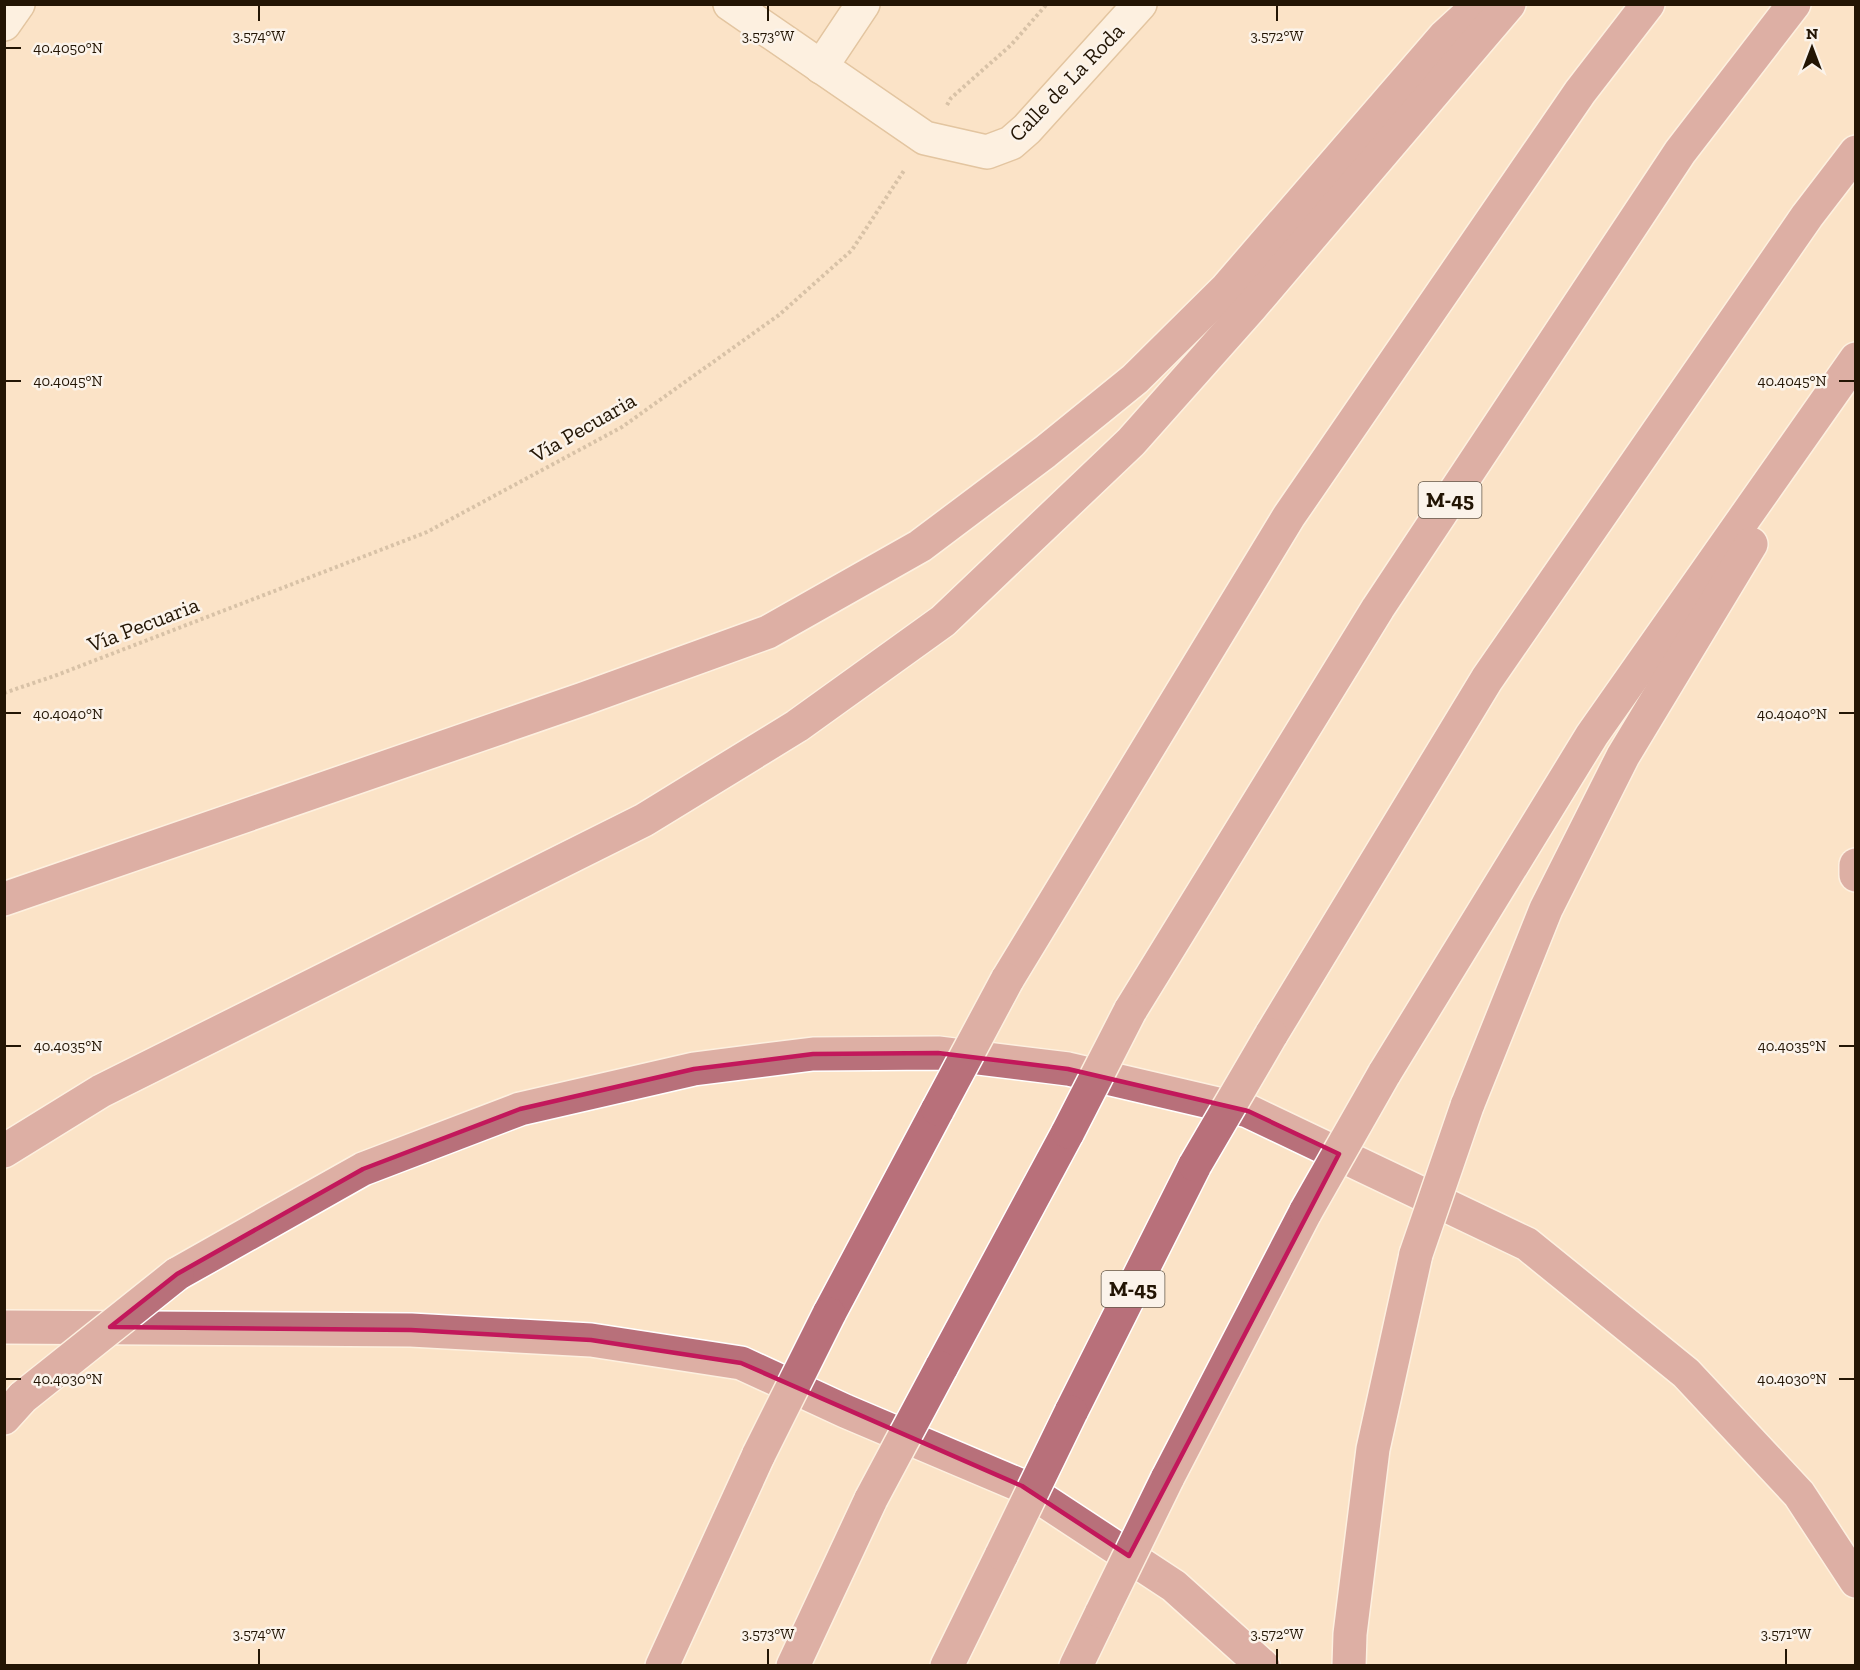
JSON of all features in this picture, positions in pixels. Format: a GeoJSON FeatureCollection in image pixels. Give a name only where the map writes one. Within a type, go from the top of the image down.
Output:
{"type":"FeatureCollection","features":[{"type":"Feature","properties":{"kind":"highway"},"geometry":{"type":"LineString","coordinates":[[4,899],[572,703],[768,632],[920,546],[1045,453],[1136,379],[1226,289],[1444,37],[1480,4]]}},
{"type":"Feature","properties":{"kind":"highway"},"geometry":{"type":"LineString","coordinates":[[4,1151],[101,1091],[644,820],[797,726],[943,621],[1131,442],[1251,307],[1509,4]]}},
{"type":"Feature","properties":{"kind":"highway"},"geometry":{"type":"LineString","coordinates":[[662,1665],[759,1454],[829,1314],[1007,980],[1289,516],[1580,92],[1648,4]]}},
{"type":"Feature","properties":{"kind":"highway","name":"M-45"},"geometry":{"type":"LineString","coordinates":[[793,1665],[871,1499],[1068,1132],[1130,1011],[1378,608],[1680,152],[1794,4]]}},
{"type":"Feature","properties":{"kind":"highway","name":"M-45"},"geometry":{"type":"LineString","coordinates":[[947,1665],[1195,1165],[1271,1035],[1488,679],[1807,216],[1856,152]]}},
{"type":"Feature","properties":{"kind":"highway"},"geometry":{"type":"LineString","coordinates":[[1076,1665],[1167,1479],[1306,1211],[1384,1074],[1592,735],[1856,359]]}},
{"type":"Feature","properties":{"kind":"highway"},"geometry":{"type":"LineString","coordinates":[[1349,1650],[1373,1449],[1416,1254],[1467,1106],[1546,909],[1623,756],[1856,370]]}},
{"type":"Feature","properties":{"kind":"highway"},"geometry":{"type":"LineString","coordinates":[[1856,865],[1856,875]]}},
{"type":"Feature","properties":{"kind":"highway"},"geometry":{"type":"LineString","coordinates":[[14,1408],[177,1274],[363,1168],[520,1109],[694,1069],[813,1054],[938,1053],[1068,1069],[1248,1111],[1527,1244],[1686,1374],[1799,1494],[1856,1581]]}},
{"type":"Feature","properties":{"kind":"highway"},"geometry":{"type":"LineString","coordinates":[[4,1327],[411,1330],[591,1340],[741,1363],[845,1411],[1022,1486],[1174,1586],[1263,1665]]}},
{"type":"Feature","properties":{"kind":"street"},"geometry":{"type":"LineString","coordinates":[[4,24],[18,4]]}},
{"type":"Feature","properties":{"kind":"street"},"geometry":{"type":"LineString","coordinates":[[730,4],[925,138]]}},
{"type":"Feature","properties":{"kind":"street"},"geometry":{"type":"LineString","coordinates":[[821,67],[864,4]]}},
{"type":"Feature","properties":{"kind":"street","name":"Calle de La Roda"},"geometry":{"type":"LineString","coordinates":[[925,138],[987,152],[1011,143],[1027,129],[1140,4]]}},
{"type":"Feature","properties":{"kind":"path","name":"Vía Pecuaria"},"geometry":{"type":"LineString","coordinates":[[4,693],[57,675],[427,532],[622,427],[779,315],[852,250],[951,98],[1011,45],[1047,4]]}},
{"type":"Feature","properties":{"kind":"highlighted area"},"geometry":{"type":"Polygon","coordinates":[[[938,1053],[1068,1069],[1248,1111],[1339,1154],[1129,1556],[1022,1486],[741,1363],[591,1340],[411,1330],[110,1327],[177,1274],[363,1169],[520,1109],[694,1069],[813,1054],[938,1053]]]}}]}
